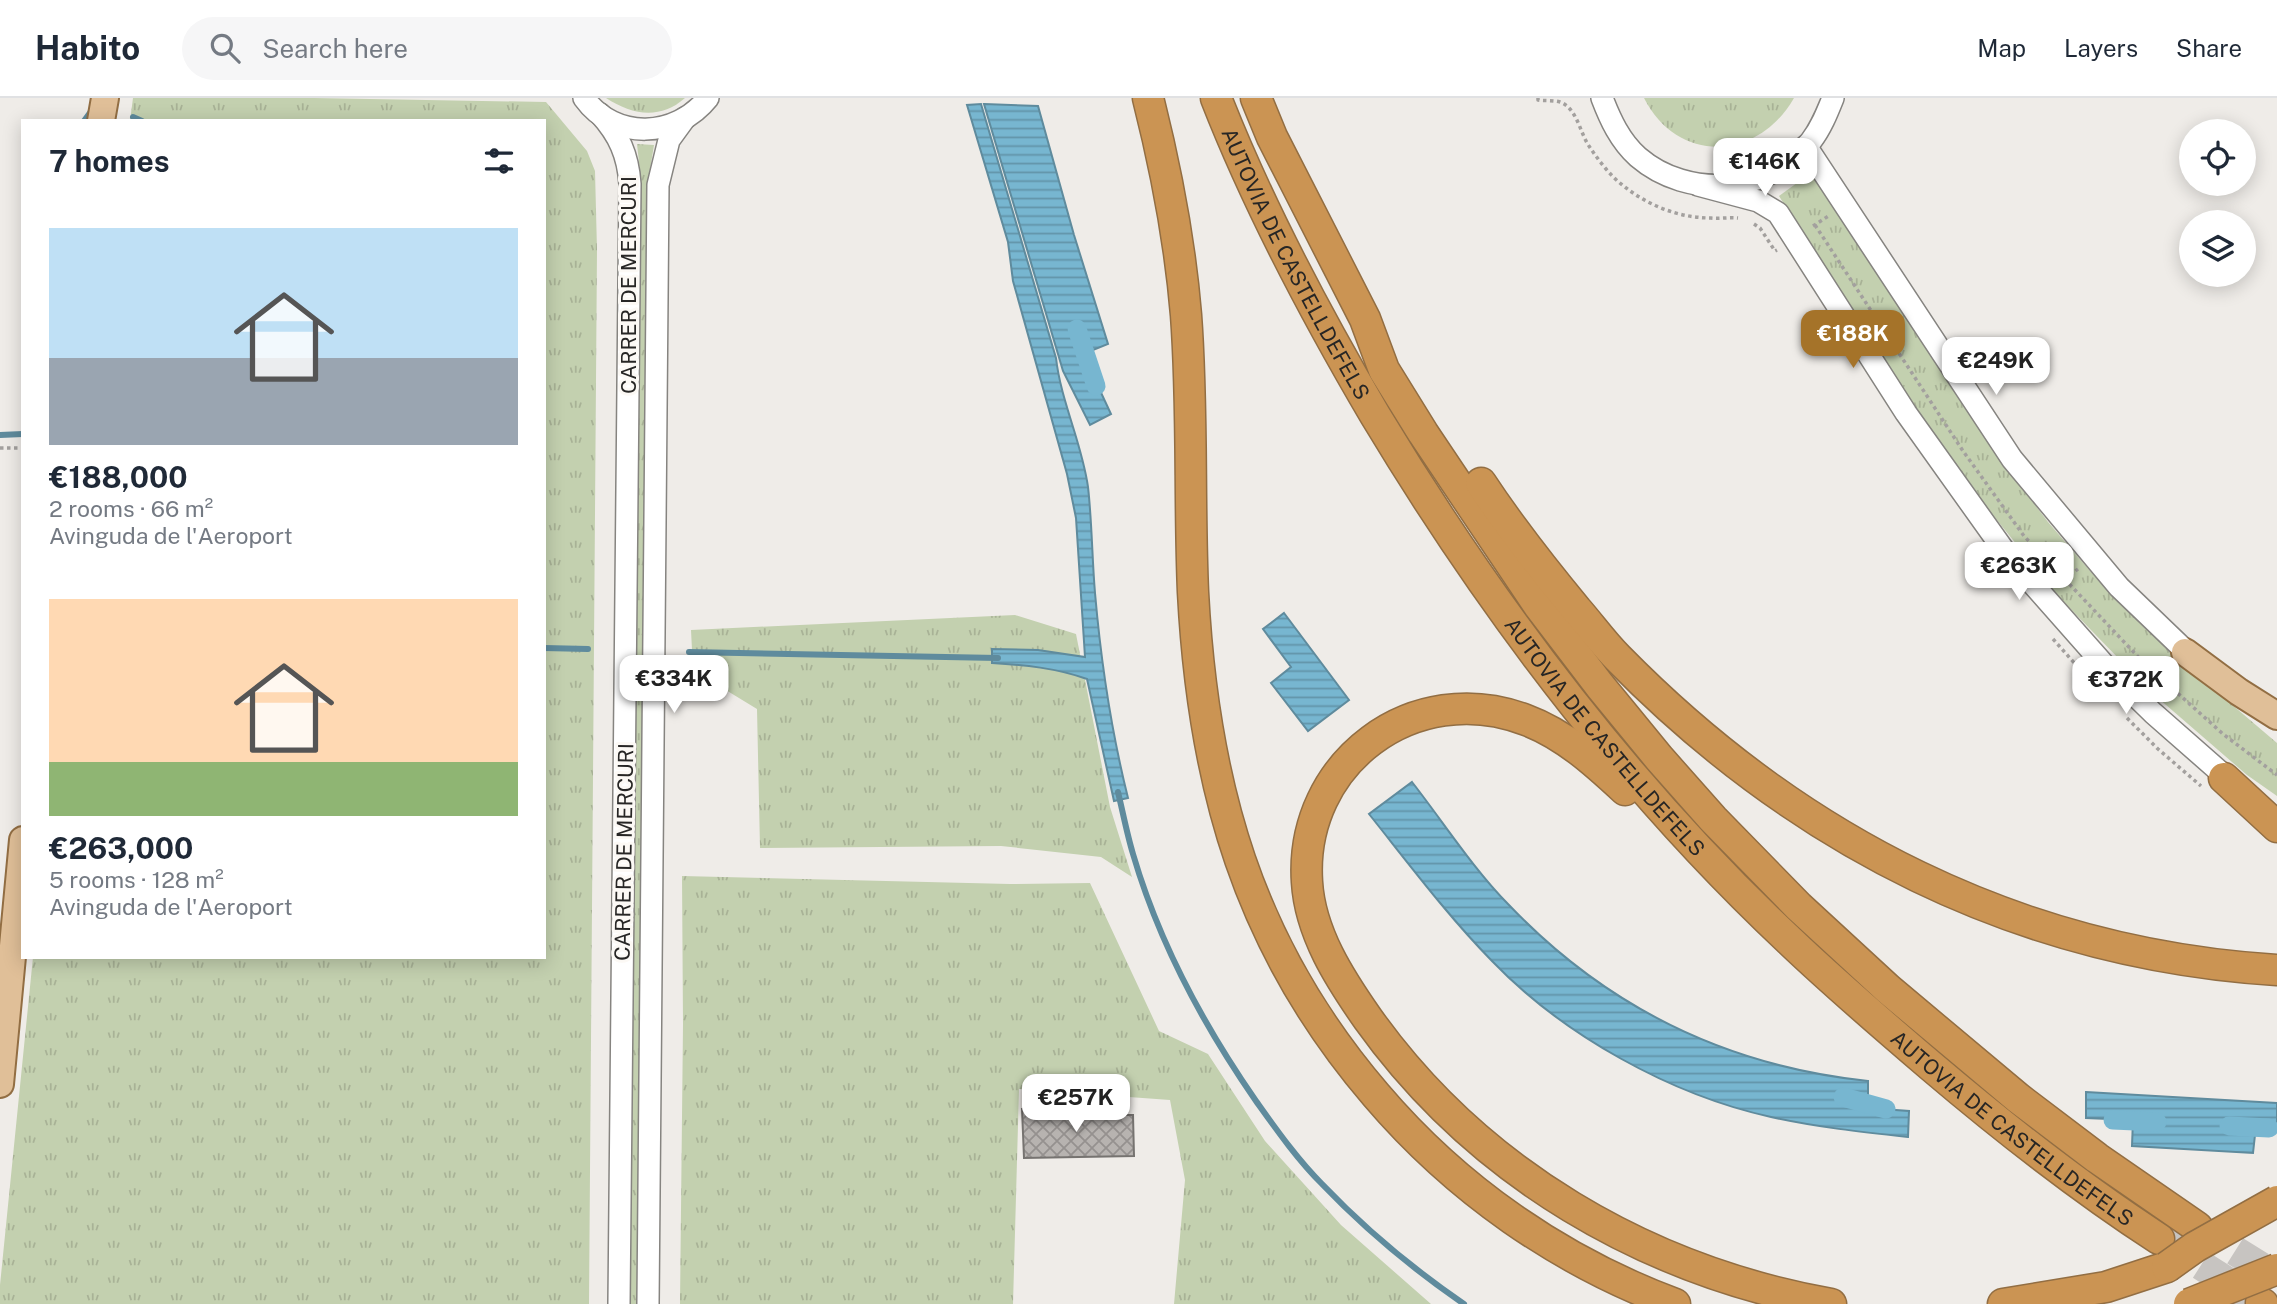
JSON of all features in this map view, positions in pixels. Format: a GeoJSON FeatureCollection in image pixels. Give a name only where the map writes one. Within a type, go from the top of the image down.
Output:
{"type":"FeatureCollection","features":[{"type":"Feature","properties":{"kind":"highway"},"geometry":{"type":"LineString","coordinates":[[1148,98],[1172,207],[1185,311],[1190,379],[1193,592],[1206,720],[1217,788],[1234,847],[1257,905],[1282,959],[1315,1017],[1360,1077],[1402,1126],[1495,1208],[1535,1236],[1637,1290],[1675,1304]]}},
{"type":"Feature","properties":{"kind":"highway","name":"AUTOVIA DE CASTELLDEFELS"},"geometry":{"type":"LineString","coordinates":[[1216,98],[1280,243],[1339,355],[1454,540],[1571,699],[1627,768],[1710,861],[1787,939],[1885,1028],[2163,1253]]}},
{"type":"Feature","properties":{"kind":"highway","name":"AUTOVIA DE CASTELLDEFELS"},"geometry":{"type":"LineString","coordinates":[[1256,98],[1272,137],[1365,319],[1384,370],[1430,444],[1539,606],[1600,686],[1713,819],[1799,907],[1888,989],[2018,1098],[2097,1158],[2197,1227]]}},
{"type":"Feature","properties":{"kind":"highway"},"geometry":{"type":"LineString","coordinates":[[1365,319],[1400,361],[1502,514],[1616,657],[1709,744],[1767,788],[1832,831],[1906,871],[1994,910],[2066,934],[2150,954],[2237,968],[2277,970]]}},
{"type":"Feature","properties":{"kind":"highway"},"geometry":{"type":"LineString","coordinates":[[1710,861],[1593,761],[1552,733],[1526,720],[1492,711],[1463,709],[1402,720],[1369,740],[1348,761],[1321,801],[1307,855],[1307,883],[1313,917],[1325,948],[1349,992],[1383,1039],[1425,1089],[1465,1130],[1523,1176],[1588,1217],[1653,1251],[1710,1274],[1769,1292],[1831,1304]]}},
{"type":"Feature","properties":{"kind":"highway"},"geometry":{"type":"LineString","coordinates":[[2224,778],[2277,827]]}},
{"type":"Feature","properties":{"kind":"highway"},"geometry":{"type":"LineString","coordinates":[[2003,1304],[2106,1287],[2163,1253],[2195,1247],[2277,1201]]}},
{"type":"Feature","properties":{"kind":"highway"},"geometry":{"type":"LineString","coordinates":[[2163,1253],[2223,1245],[2277,1220]]}},
{"type":"Feature","properties":{"kind":"highway"},"geometry":{"type":"LineString","coordinates":[[2189,1304],[2277,1269]]}},
{"type":"Feature","properties":{"kind":"main road"},"geometry":{"type":"LineString","coordinates":[[101,119],[104,98]]}},
{"type":"Feature","properties":{"kind":"main road"},"geometry":{"type":"LineString","coordinates":[[2185,652],[2277,716]]}},
{"type":"Feature","properties":{"kind":"main road"},"geometry":{"type":"LineString","coordinates":[[0,1084],[21,862]]}},
{"type":"Feature","properties":{"kind":"street"},"geometry":{"type":"LineString","coordinates":[[584,98],[590,106],[615,123],[640,130],[674,124],[700,107],[708,98]]}},
{"type":"Feature","properties":{"kind":"street"},"geometry":{"type":"LineString","coordinates":[[1601,98],[1618,133],[1638,157],[1667,176],[1758,201],[1778,213],[1906,413],[2008,556],[2107,668],[2224,778],[2277,814]]}},
{"type":"Feature","properties":{"kind":"street"},"geometry":{"type":"LineString","coordinates":[[1698,185],[1734,186],[1767,176],[1791,162],[1824,121],[1833,98]]}},
{"type":"Feature","properties":{"kind":"street","name":"CARRER DE MERCURI"},"geometry":{"type":"LineString","coordinates":[[600,114],[620,139],[626,153],[630,184],[619,1304]]}},
{"type":"Feature","properties":{"kind":"street","name":"CARRER DE MERCURI"},"geometry":{"type":"LineString","coordinates":[[648,1304],[658,186],[669,140],[685,118]]}},
{"type":"Feature","properties":{"kind":"street"},"geometry":{"type":"LineString","coordinates":[[1806,146],[2012,459],[2119,587],[2185,652],[2277,731]]}},
{"type":"Feature","properties":{"kind":"path"},"geometry":{"type":"LineString","coordinates":[[1815,225],[1963,451],[2024,536],[2143,662],[2223,734],[2277,775]]}},
{"type":"Feature","properties":{"kind":"path"},"geometry":{"type":"LineString","coordinates":[[0,448],[21,448]]}},
{"type":"Feature","properties":{"kind":"path"},"geometry":{"type":"LineString","coordinates":[[2043,598],[2093,557]]}},
{"type":"Feature","properties":{"kind":"green space"},"geometry":{"type":"Polygon","coordinates":[[[133,98],[546,102],[587,151],[595,171],[597,250],[589,1304],[0,1304],[33,959],[546,959],[546,119],[130,119],[133,98]]]}},
{"type":"Feature","properties":{"kind":"green space"},"geometry":{"type":"Polygon","coordinates":[[[606,98],[685,98],[666,110],[646,113],[626,108],[606,98]]]}},
{"type":"Feature","properties":{"kind":"green space"},"geometry":{"type":"Polygon","coordinates":[[[1644,98],[1794,98],[1779,119],[1760,134],[1740,143],[1718,147],[1697,144],[1677,135],[1659,120],[1644,98]]]}},
{"type":"Feature","properties":{"kind":"green space"},"geometry":{"type":"Polygon","coordinates":[[[637,144],[654,145],[648,182],[637,1304],[630,1304],[641,181],[637,144]]]}},
{"type":"Feature","properties":{"kind":"green space"},"geometry":{"type":"Polygon","coordinates":[[[1812,172],[1992,448],[2048,522],[2091,572],[2183,663],[2277,743],[2277,796],[2247,775],[2151,692],[2060,598],[1958,472],[1779,196],[1812,172]]]}},
{"type":"Feature","properties":{"kind":"green space"},"geometry":{"type":"Polygon","coordinates":[[[1015,615],[1076,634],[1110,807],[1132,877],[1101,857],[1001,846],[760,848],[757,709],[693,670],[691,630],[1015,615]]]}},
{"type":"Feature","properties":{"kind":"green space"},"geometry":{"type":"Polygon","coordinates":[[[682,876],[1010,884],[1090,883],[1159,1031],[1208,1054],[1265,1141],[1341,1225],[1431,1304],[1174,1304],[1185,1180],[1170,1100],[1019,1089],[1013,1304],[680,1304],[682,876]]]}},
{"type":"Feature","properties":{"kind":"water"},"geometry":{"type":"Polygon","coordinates":[[[981,104],[1056,358],[1062,391],[1085,471],[1104,670],[1128,798],[1114,801],[1087,679],[1064,672],[992,663],[992,649],[1038,650],[1085,657],[1076,518],[1067,474],[1013,281],[1008,242],[967,105],[981,104]]]}},
{"type":"Feature","properties":{"kind":"water"},"geometry":{"type":"Polygon","coordinates":[[[984,104],[1038,106],[1108,344],[1083,354],[1111,414],[1090,425],[1063,371],[984,104]]]}},
{"type":"Feature","properties":{"kind":"water"},"geometry":{"type":"Polygon","coordinates":[[[1284,613],[1349,700],[1308,731],[1271,683],[1291,667],[1263,629],[1284,613]]]}},
{"type":"Feature","properties":{"kind":"water"},"geometry":{"type":"Polygon","coordinates":[[[1412,782],[1495,890],[1546,941],[1586,973],[1628,1001],[1718,1046],[1766,1062],[1868,1081],[1868,1108],[1909,1111],[1908,1137],[1805,1124],[1733,1107],[1695,1094],[1621,1058],[1551,1014],[1475,944],[1369,814],[1412,782]]]}},
{"type":"Feature","properties":{"kind":"water"},"geometry":{"type":"Polygon","coordinates":[[[2086,1092],[2277,1103],[2277,1127],[2256,1126],[2253,1153],[2132,1146],[2133,1120],[2086,1118],[2086,1092]]]}},
{"type":"Feature","properties":{"kind":"building"},"geometry":{"type":"Polygon","coordinates":[[[1074,1105],[1075,1115],[1133,1115],[1134,1156],[1024,1158],[1022,1109],[1074,1105]]]}},
{"type":"Feature","properties":{"kind":"waterway"},"geometry":{"type":"LineString","coordinates":[[85,119],[92,110]]}},
{"type":"Feature","properties":{"kind":"waterway"},"geometry":{"type":"LineString","coordinates":[[133,117],[138,119]]}},
{"type":"Feature","properties":{"kind":"waterway"},"geometry":{"type":"LineString","coordinates":[[1077,329],[1096,386]]}},
{"type":"Feature","properties":{"kind":"waterway"},"geometry":{"type":"LineString","coordinates":[[0,435],[21,434]]}},
{"type":"Feature","properties":{"kind":"waterway"},"geometry":{"type":"LineString","coordinates":[[546,648],[588,649]]}},
{"type":"Feature","properties":{"kind":"waterway"},"geometry":{"type":"LineString","coordinates":[[689,652],[998,658]]}},
{"type":"Feature","properties":{"kind":"waterway"},"geometry":{"type":"LineString","coordinates":[[1118,792],[1131,846],[1156,920],[1185,983],[1237,1073],[1295,1154],[1338,1201],[1390,1248],[1464,1304]]}},
{"type":"Feature","properties":{"kind":"waterway"},"geometry":{"type":"LineString","coordinates":[[1843,1097],[1886,1109]]}},
{"type":"Feature","properties":{"kind":"waterway"},"geometry":{"type":"LineString","coordinates":[[2113,1120],[2157,1122]]}},
{"type":"Feature","properties":{"kind":"waterway"},"geometry":{"type":"LineString","coordinates":[[2229,1126],[2269,1128]]}},
{"type":"Feature","properties":{"kind":"tunnel"},"geometry":{"type":"LineString","coordinates":[[2197,1227],[2277,1277]]}},
{"type":"Feature","properties":{"kind":"tunnel"},"geometry":{"type":"LineString","coordinates":[[2163,1241],[2251,1297]]}}]}
